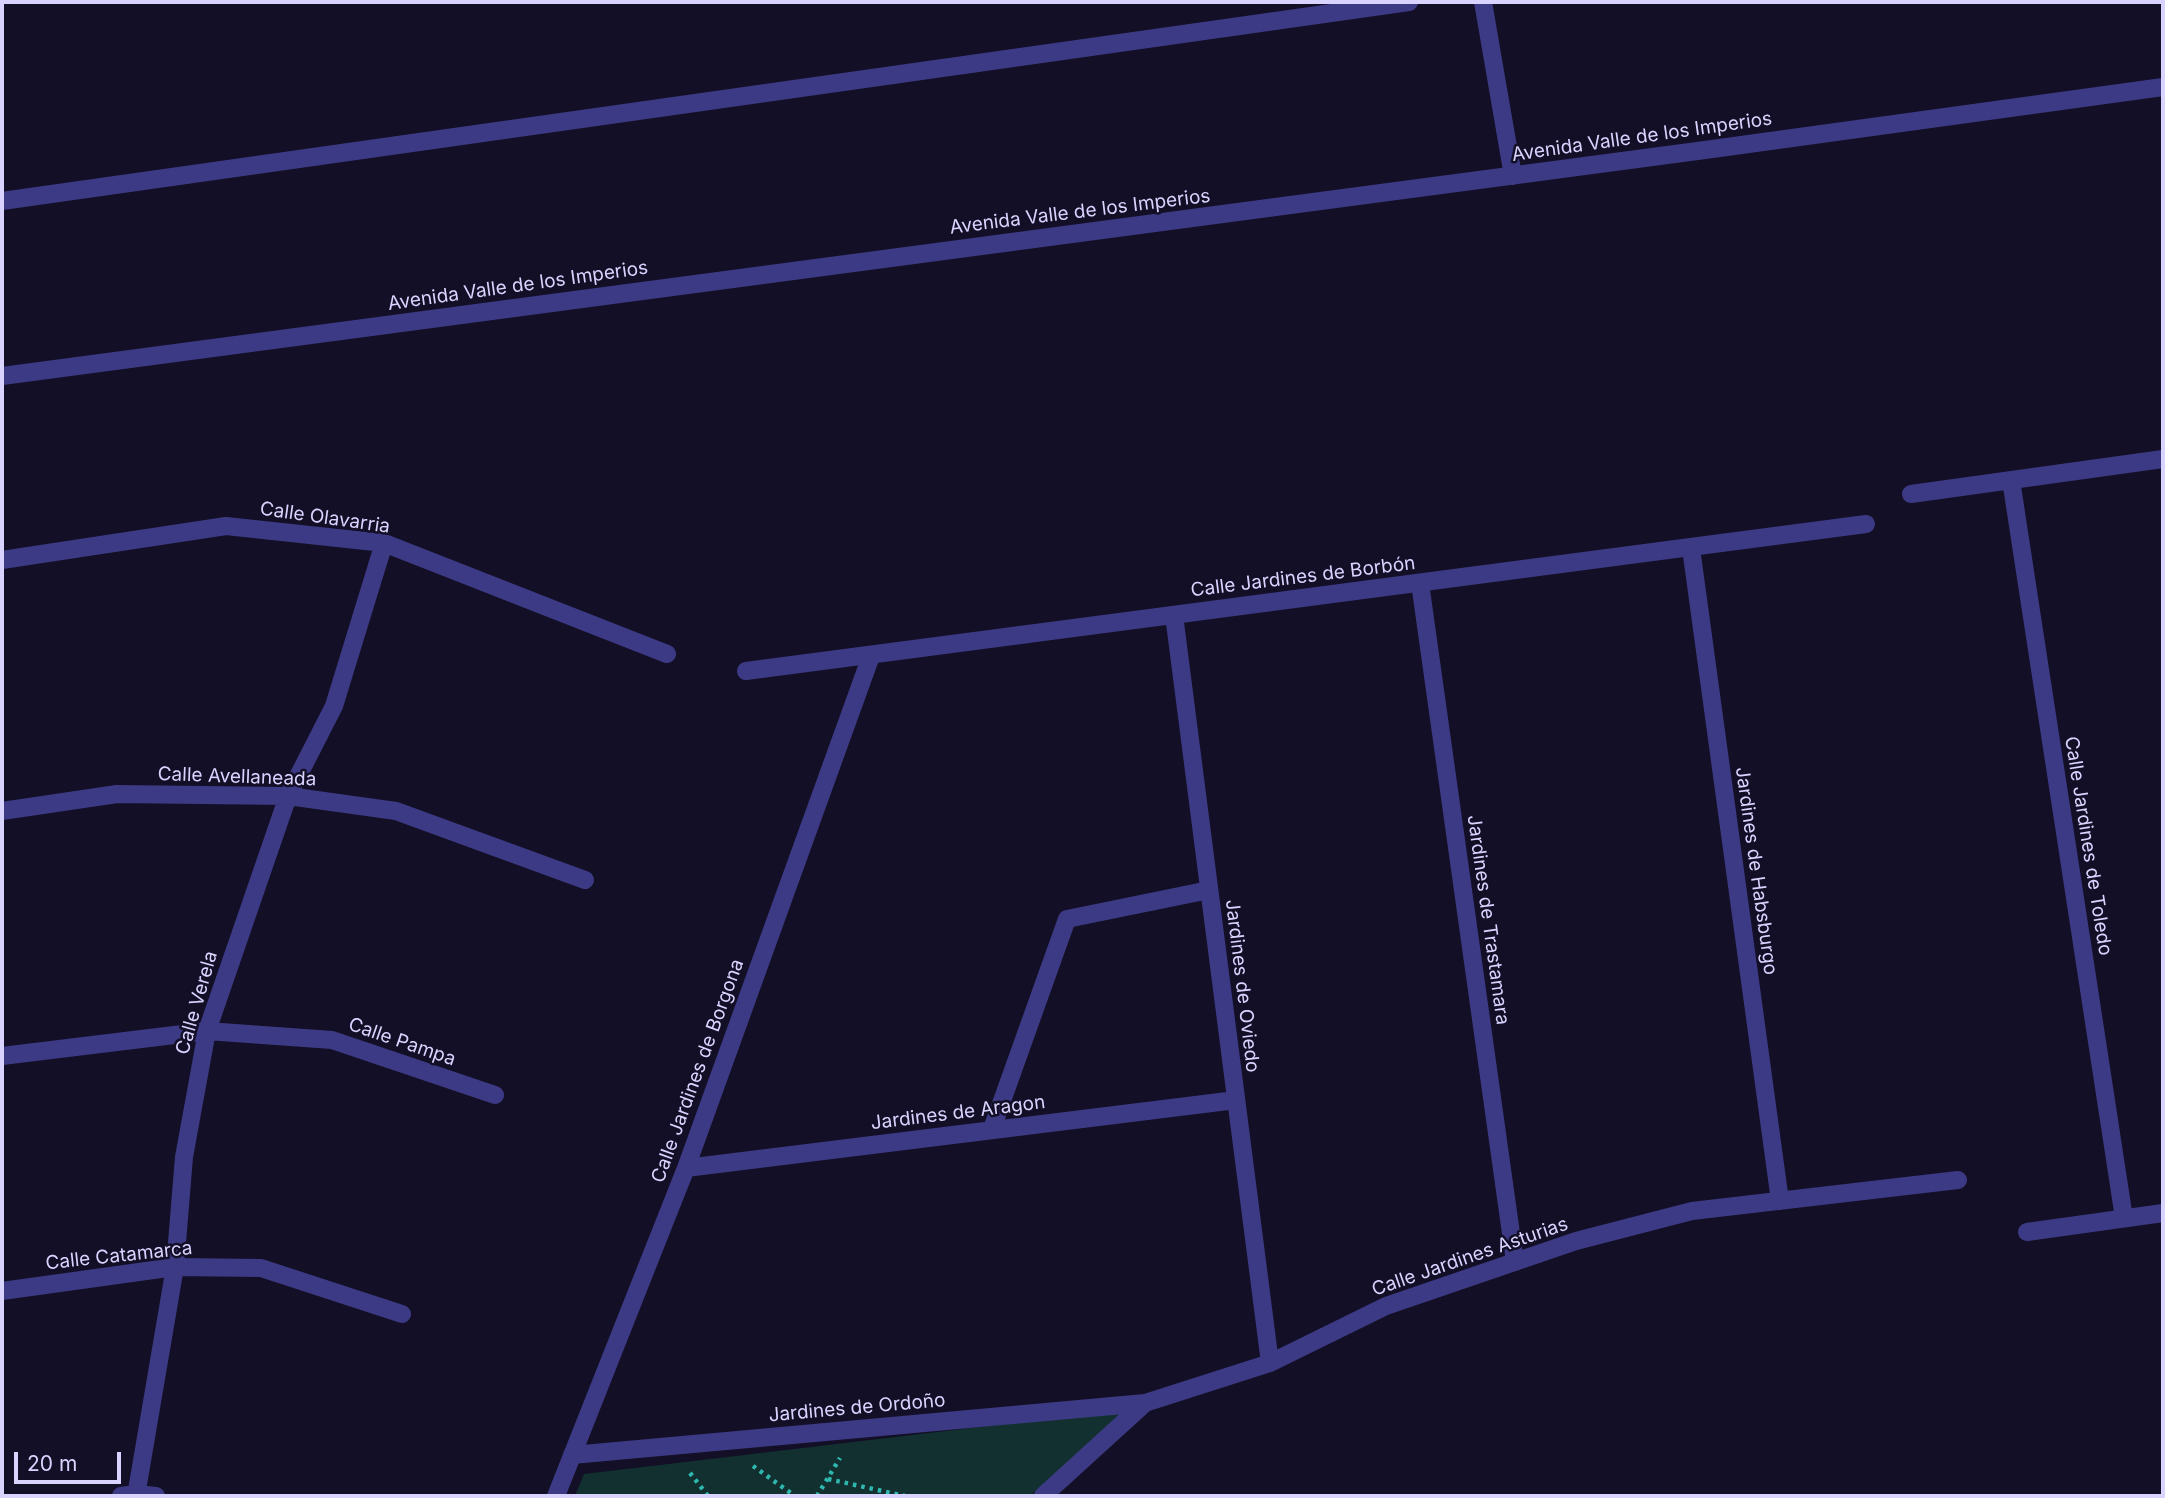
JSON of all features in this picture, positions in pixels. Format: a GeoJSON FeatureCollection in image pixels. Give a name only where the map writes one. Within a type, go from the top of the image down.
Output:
{"type":"FeatureCollection","features":[{"type":"Feature","properties":{"kind":"street"},"geometry":{"type":"LineString","coordinates":[[2,201],[1409,2]]}},
{"type":"Feature","properties":{"kind":"street"},"geometry":{"type":"LineString","coordinates":[[1483,2],[1513,176]]}},
{"type":"Feature","properties":{"kind":"street","name":"Avenida Valle de los Imperios"},"geometry":{"type":"LineString","coordinates":[[2,376],[2163,87]]}},
{"type":"Feature","properties":{"kind":"street"},"geometry":{"type":"LineString","coordinates":[[1911,494],[2163,459]]}},
{"type":"Feature","properties":{"kind":"street","name":"Calle Jardines de Toledo"},"geometry":{"type":"LineString","coordinates":[[2011,480],[2124,1218]]}},
{"type":"Feature","properties":{"kind":"street","name":"Calle Jardines de Borbón"},"geometry":{"type":"LineString","coordinates":[[746,671],[1866,524]]}},
{"type":"Feature","properties":{"kind":"street","name":"Calle Olavarria"},"geometry":{"type":"LineString","coordinates":[[2,560],[226,526],[384,543],[667,653]]}},
{"type":"Feature","properties":{"kind":"street","name":"Calle Verela"},"geometry":{"type":"LineString","coordinates":[[131,1496],[174,1267],[184,1157],[207,1031],[288,796],[334,706],[384,543]]}},
{"type":"Feature","properties":{"kind":"street","name":"Jardines de Habsburgo"},"geometry":{"type":"LineString","coordinates":[[1691,548],[1780,1201]]}},
{"type":"Feature","properties":{"kind":"street","name":"Jardines de Trastamara"},"geometry":{"type":"LineString","coordinates":[[1420,583],[1515,1262]]}},
{"type":"Feature","properties":{"kind":"street","name":"Jardines de Oviedo"},"geometry":{"type":"LineString","coordinates":[[1174,615],[1270,1363]]}},
{"type":"Feature","properties":{"kind":"street","name":"Calle Jardines de Borgona"},"geometry":{"type":"LineString","coordinates":[[556,1496],[685,1168],[872,656]]}},
{"type":"Feature","properties":{"kind":"street","name":"Calle Avellaneada"},"geometry":{"type":"LineString","coordinates":[[2,811],[117,794],[288,796],[396,811],[585,880]]}},
{"type":"Feature","properties":{"kind":"street"},"geometry":{"type":"LineString","coordinates":[[992,1129],[1067,919],[1209,890]]}},
{"type":"Feature","properties":{"kind":"street","name":"Calle Pampa"},"geometry":{"type":"LineString","coordinates":[[2,1056],[207,1031],[332,1040],[495,1096]]}},
{"type":"Feature","properties":{"kind":"street","name":"Jardines de Aragon"},"geometry":{"type":"LineString","coordinates":[[685,1168],[1236,1100]]}},
{"type":"Feature","properties":{"kind":"street","name":"Calle Jardines Asturias"},"geometry":{"type":"LineString","coordinates":[[1044,1496],[1145,1404],[1270,1363],[1386,1306],[1576,1241],[1692,1211],[1958,1180]]}},
{"type":"Feature","properties":{"kind":"street"},"geometry":{"type":"LineString","coordinates":[[2027,1232],[2163,1213]]}},
{"type":"Feature","properties":{"kind":"street","name":"Calle Catamarca"},"geometry":{"type":"LineString","coordinates":[[2,1291],[174,1267],[261,1268],[402,1314]]}},
{"type":"Feature","properties":{"kind":"street","name":"Jardines de Ordoño"},"geometry":{"type":"LineString","coordinates":[[572,1455],[1145,1404]]}},
{"type":"Feature","properties":{"kind":"street"},"geometry":{"type":"LineString","coordinates":[[131,1496],[156,1496]]}},
{"type":"Feature","properties":{"kind":"path"},"geometry":{"type":"LineString","coordinates":[[817,1496],[842,1454]]}},
{"type":"Feature","properties":{"kind":"path"},"geometry":{"type":"LineString","coordinates":[[752,1466],[795,1496]]}},
{"type":"Feature","properties":{"kind":"path"},"geometry":{"type":"LineString","coordinates":[[690,1473],[708,1496]]}},
{"type":"Feature","properties":{"kind":"path"},"geometry":{"type":"LineString","coordinates":[[828,1479],[905,1496]]}},
{"type":"Feature","properties":{"kind":"green space"},"geometry":{"type":"Polygon","coordinates":[[[1131,1409],[1030,1496],[575,1496],[584,1474],[1131,1409]]]}}]}
